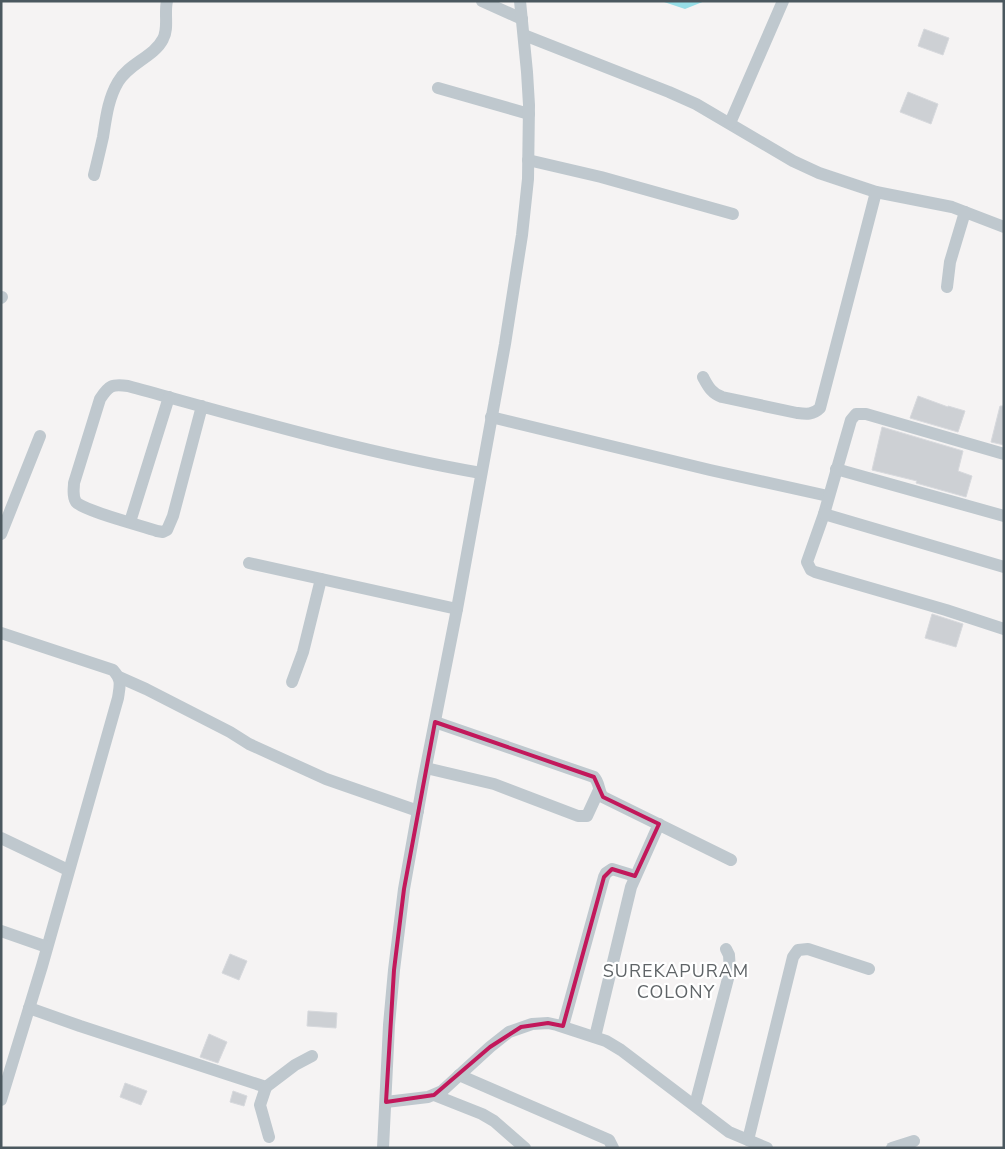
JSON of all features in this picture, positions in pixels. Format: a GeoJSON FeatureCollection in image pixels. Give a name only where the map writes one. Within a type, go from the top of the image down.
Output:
{"type":"FeatureCollection","features":[{"type":"Feature","properties":{"kind":"street"},"geometry":{"type":"LineString","coordinates":[[94,175],[111,96],[119,80],[128,70],[157,48],[163,39],[167,29],[167,1]]}},
{"type":"Feature","properties":{"kind":"street"},"geometry":{"type":"LineString","coordinates":[[482,1],[522,19]]}},
{"type":"Feature","properties":{"kind":"street"},"geometry":{"type":"LineString","coordinates":[[383,1148],[394,970],[404,889],[458,609],[522,235],[528,160],[529,114],[520,1]]}},
{"type":"Feature","properties":{"kind":"street"},"geometry":{"type":"LineString","coordinates":[[730,123],[783,1]]}},
{"type":"Feature","properties":{"kind":"street"},"geometry":{"type":"LineString","coordinates":[[524,35],[669,92],[730,123],[793,162],[842,182],[876,192],[928,201],[965,212],[1004,227]]}},
{"type":"Feature","properties":{"kind":"street"},"geometry":{"type":"LineString","coordinates":[[438,88],[529,114]]}},
{"type":"Feature","properties":{"kind":"street"},"geometry":{"type":"LineString","coordinates":[[528,160],[601,177],[733,214]]}},
{"type":"Feature","properties":{"kind":"street"},"geometry":{"type":"LineString","coordinates":[[703,377],[711,391],[722,397],[797,413],[810,414],[820,408],[876,192]]}},
{"type":"Feature","properties":{"kind":"street"},"geometry":{"type":"LineString","coordinates":[[947,287],[950,262],[965,212]]}},
{"type":"Feature","properties":{"kind":"street"},"geometry":{"type":"LineString","coordinates":[[202,406],[173,516],[167,530],[163,532],[157,531],[82,506],[76,501],[73,492],[74,483],[100,399],[106,388],[115,385],[128,386],[202,406],[338,444],[481,473]]}},
{"type":"Feature","properties":{"kind":"street"},"geometry":{"type":"LineString","coordinates":[[130,522],[169,397]]}},
{"type":"Feature","properties":{"kind":"street"},"geometry":{"type":"LineString","coordinates":[[1004,454],[861,413],[856,414],[851,420],[824,514],[808,558],[808,566],[811,570],[1004,629]]}},
{"type":"Feature","properties":{"kind":"street"},"geometry":{"type":"LineString","coordinates":[[491,417],[710,470],[828,496]]}},
{"type":"Feature","properties":{"kind":"street"},"geometry":{"type":"LineString","coordinates":[[1,534],[40,436]]}},
{"type":"Feature","properties":{"kind":"street"},"geometry":{"type":"LineString","coordinates":[[836,469],[1004,516]]}},
{"type":"Feature","properties":{"kind":"street"},"geometry":{"type":"LineString","coordinates":[[824,514],[1004,568]]}},
{"type":"Feature","properties":{"kind":"street"},"geometry":{"type":"LineString","coordinates":[[249,563],[458,609]]}},
{"type":"Feature","properties":{"kind":"street"},"geometry":{"type":"LineString","coordinates":[[292,682],[303,652],[321,579]]}},
{"type":"Feature","properties":{"kind":"street"},"geometry":{"type":"LineString","coordinates":[[1,633],[99,664],[230,732],[249,744],[326,779],[418,810]]}},
{"type":"Feature","properties":{"kind":"street"},"geometry":{"type":"LineString","coordinates":[[1,1100],[118,698],[119,676]]}},
{"type":"Feature","properties":{"kind":"street"},"geometry":{"type":"LineString","coordinates":[[435,722],[594,777],[603,797],[731,860]]}},
{"type":"Feature","properties":{"kind":"street"},"geometry":{"type":"LineString","coordinates":[[426,768],[494,784],[578,816],[587,816],[599,790]]}},
{"type":"Feature","properties":{"kind":"street"},"geometry":{"type":"LineString","coordinates":[[595,1037],[631,887],[659,824]]}},
{"type":"Feature","properties":{"kind":"street"},"geometry":{"type":"LineString","coordinates":[[1,838],[68,870]]}},
{"type":"Feature","properties":{"kind":"street"},"geometry":{"type":"LineString","coordinates":[[563,1026],[604,877],[606,873],[612,870],[635,876]]}},
{"type":"Feature","properties":{"kind":"street"},"geometry":{"type":"LineString","coordinates":[[1,931],[47,947]]}},
{"type":"Feature","properties":{"kind":"street"},"geometry":{"type":"LineString","coordinates":[[751,1144],[793,957],[798,950],[808,949],[869,969]]}},
{"type":"Feature","properties":{"kind":"street"},"geometry":{"type":"LineString","coordinates":[[695,1105],[730,971],[730,955],[726,950]]}},
{"type":"Feature","properties":{"kind":"street"},"geometry":{"type":"LineString","coordinates":[[29,1008],[266,1087]]}},
{"type":"Feature","properties":{"kind":"street"},"geometry":{"type":"LineString","coordinates":[[386,1102],[434,1095],[442,1091],[509,1032],[521,1027],[548,1023],[595,1037],[621,1050],[730,1132],[751,1144],[767,1148]]}},
{"type":"Feature","properties":{"kind":"street"},"geometry":{"type":"LineString","coordinates":[[269,1137],[260,1105],[266,1087],[295,1065],[312,1056]]}},
{"type":"Feature","properties":{"kind":"street"},"geometry":{"type":"LineString","coordinates":[[460,1075],[608,1140],[613,1148]]}},
{"type":"Feature","properties":{"kind":"street"},"geometry":{"type":"LineString","coordinates":[[434,1095],[482,1114],[494,1121],[525,1148]]}},
{"type":"Feature","properties":{"kind":"street"},"geometry":{"type":"LineString","coordinates":[[892,1148],[914,1141]]}},
{"type":"Feature","properties":{"kind":"highlighted area"},"geometry":{"type":"Polygon","coordinates":[[[435,722],[594,777],[603,797],[659,824],[635,876],[612,869],[604,877],[563,1026],[548,1023],[521,1027],[490,1047],[434,1095],[386,1102],[394,970],[404,889],[435,722]]]}},
{"type":"Feature","properties":{"kind":"water"},"geometry":{"type":"Polygon","coordinates":[[[661,1],[705,1],[685,9],[661,1]]]}},
{"type":"Feature","properties":{"kind":"building"},"geometry":{"type":"Polygon","coordinates":[[[924,29],[949,38],[943,55],[918,46],[924,29]]]}},
{"type":"Feature","properties":{"kind":"building"},"geometry":{"type":"Polygon","coordinates":[[[908,92],[938,104],[931,124],[900,112],[908,92]]]}},
{"type":"Feature","properties":{"kind":"building"},"geometry":{"type":"Polygon","coordinates":[[[918,396],[965,411],[958,432],[910,418],[918,396]]]}},
{"type":"Feature","properties":{"kind":"building"},"geometry":{"type":"Polygon","coordinates":[[[1000,406],[1004,406],[1004,445],[991,442],[1000,406]]]}},
{"type":"Feature","properties":{"kind":"building"},"geometry":{"type":"Polygon","coordinates":[[[882,427],[963,451],[958,471],[972,476],[966,497],[916,483],[917,481],[872,470],[882,427]]]}},
{"type":"Feature","properties":{"kind":"building"},"geometry":{"type":"Polygon","coordinates":[[[932,614],[963,624],[956,647],[925,638],[932,614]]]}},
{"type":"Feature","properties":{"kind":"building"},"geometry":{"type":"Polygon","coordinates":[[[230,954],[247,961],[239,980],[222,973],[230,954]]]}},
{"type":"Feature","properties":{"kind":"building"},"geometry":{"type":"Polygon","coordinates":[[[308,1011],[337,1013],[336,1028],[307,1026],[308,1011]]]}},
{"type":"Feature","properties":{"kind":"building"},"geometry":{"type":"Polygon","coordinates":[[[209,1034],[227,1042],[218,1063],[200,1057],[209,1034]]]}},
{"type":"Feature","properties":{"kind":"building"},"geometry":{"type":"Polygon","coordinates":[[[125,1083],[147,1091],[141,1105],[120,1097],[125,1083]]]}},
{"type":"Feature","properties":{"kind":"building"},"geometry":{"type":"Polygon","coordinates":[[[233,1091],[247,1096],[244,1106],[230,1102],[233,1091]]]}},
{"type":"Feature","properties":{"kind":"district","name":"SUREKAPURAM COLONY"},"geometry":{"type":"Point","coordinates":[676,981]}}]}
